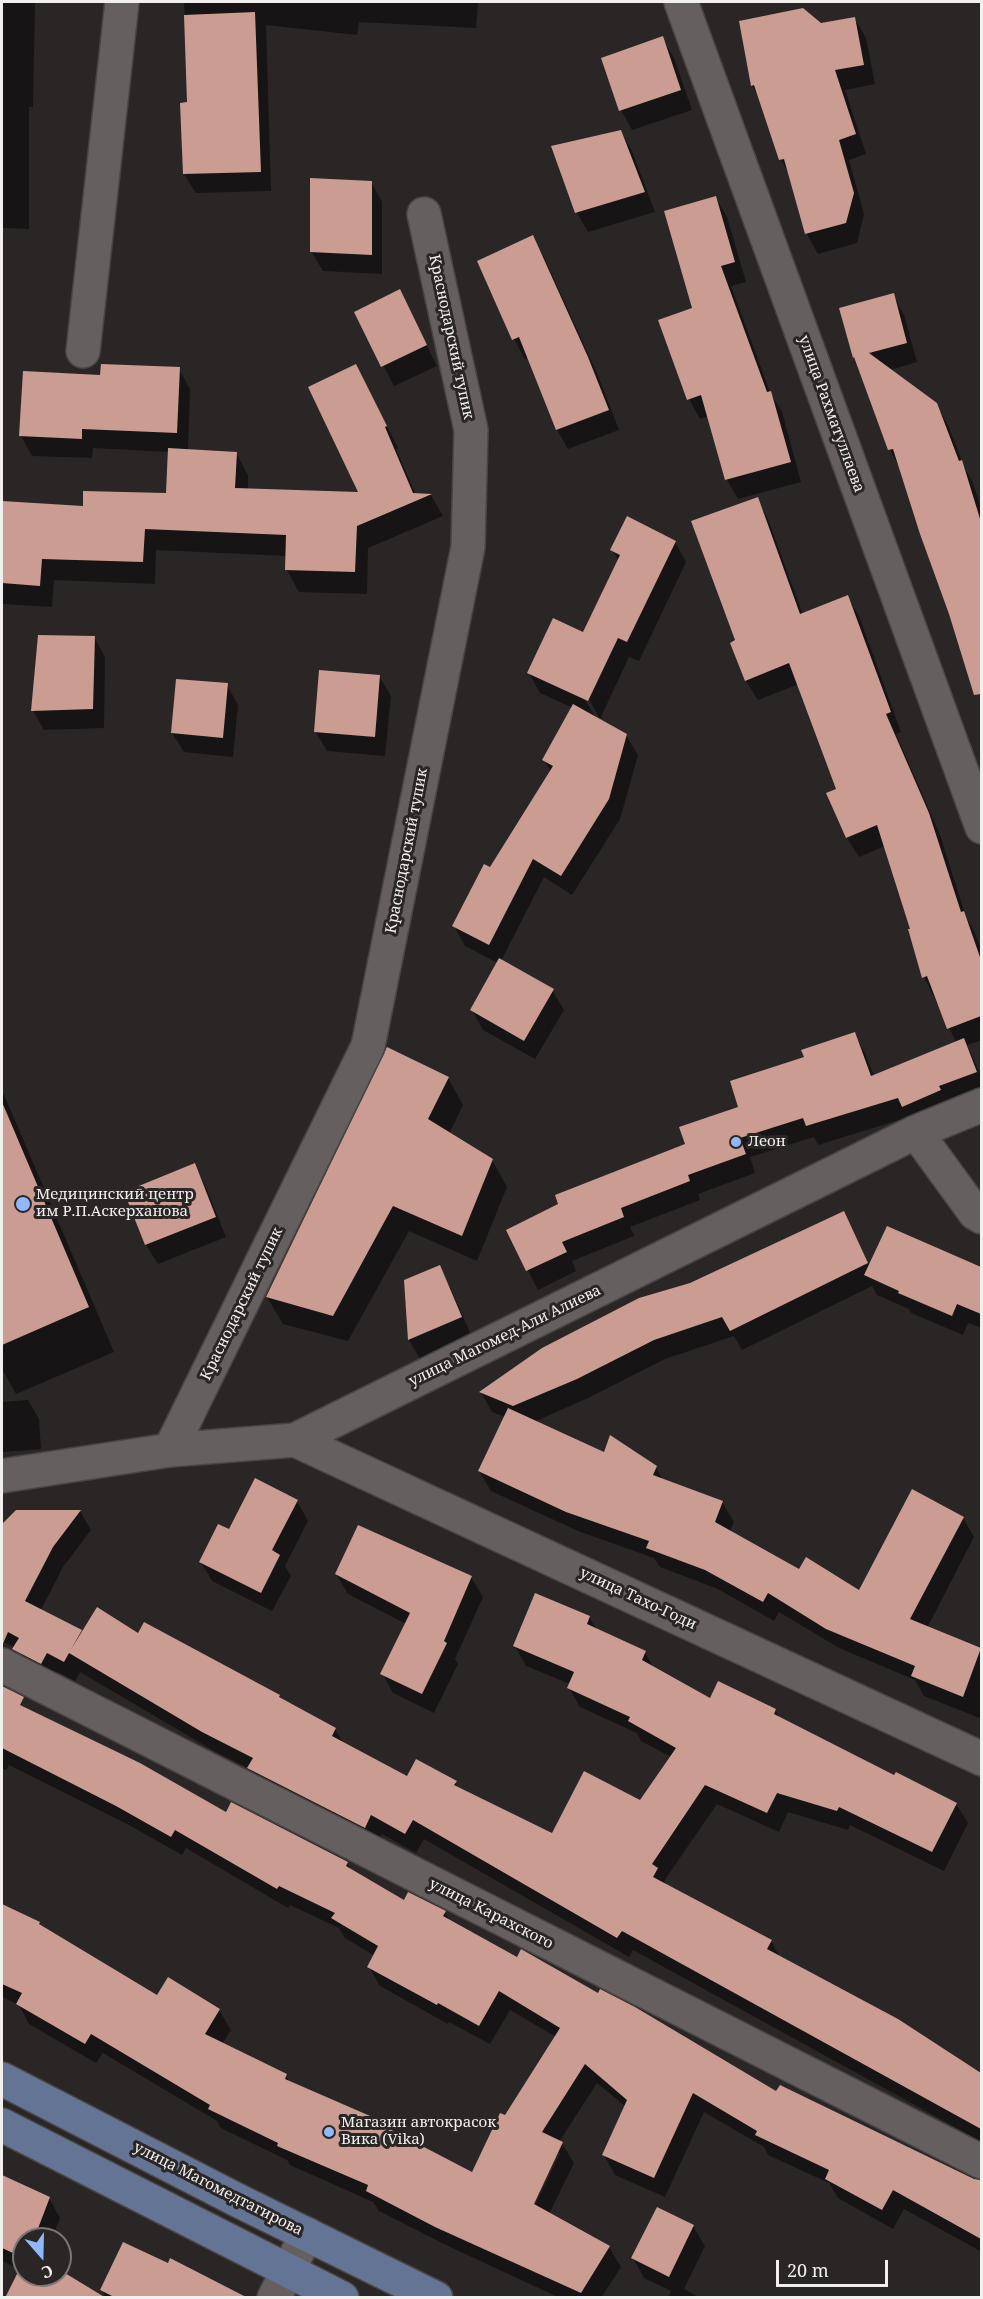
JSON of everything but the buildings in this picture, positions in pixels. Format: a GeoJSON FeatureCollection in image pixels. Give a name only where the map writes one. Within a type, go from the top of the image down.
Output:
{"type":"FeatureCollection","features":[{"type":"Feature","properties":{"kind":"main road","name":"улица Магомедтагирова"},"geometry":{"type":"LineString","coordinates":[[2,2079],[436,2298]]}},
{"type":"Feature","properties":{"kind":"main road"},"geometry":{"type":"LineString","coordinates":[[2,2125],[281,2284],[342,2298]]}},
{"type":"Feature","properties":{"kind":"street"},"geometry":{"type":"LineString","coordinates":[[83,351],[122,2]]}},
{"type":"Feature","properties":{"kind":"street","name":"улица Рахматуллаева"},"geometry":{"type":"LineString","coordinates":[[681,2],[981,827]]}},
{"type":"Feature","properties":{"kind":"street","name":"Краснодарский тупик"},"geometry":{"type":"LineString","coordinates":[[170,1449],[368,1046],[468,547],[471,430],[424,214]]}},
{"type":"Feature","properties":{"kind":"street","name":"улица Магомед-Али Алиева"},"geometry":{"type":"LineString","coordinates":[[2,1476],[170,1449],[296,1440],[915,1132],[981,1105]]}},
{"type":"Feature","properties":{"kind":"street"},"geometry":{"type":"LineString","coordinates":[[915,1132],[975,1214],[981,1217]]}},
{"type":"Feature","properties":{"kind":"street","name":"улица Тахо-Годи"},"geometry":{"type":"LineString","coordinates":[[296,1440],[981,1759]]}},
{"type":"Feature","properties":{"kind":"street","name":"улица Карахского"},"geometry":{"type":"LineString","coordinates":[[2,1665],[981,2162]]}},
{"type":"Feature","properties":{"kind":"street"},"geometry":{"type":"LineString","coordinates":[[281,2284],[307,2234]]}},
{"type":"Feature","properties":{"kind":"place","name":"Леон"},"geometry":{"type":"Point","coordinates":[736,1142]}},
{"type":"Feature","properties":{"kind":"place","name":"Медицинский центр им Р.П.Аскерханова"},"geometry":{"type":"Point","coordinates":[23,1204]}},
{"type":"Feature","properties":{"kind":"place","name":"Магазин автокрасок Вика (Vika)"},"geometry":{"type":"Point","coordinates":[329,2132]}}]}
